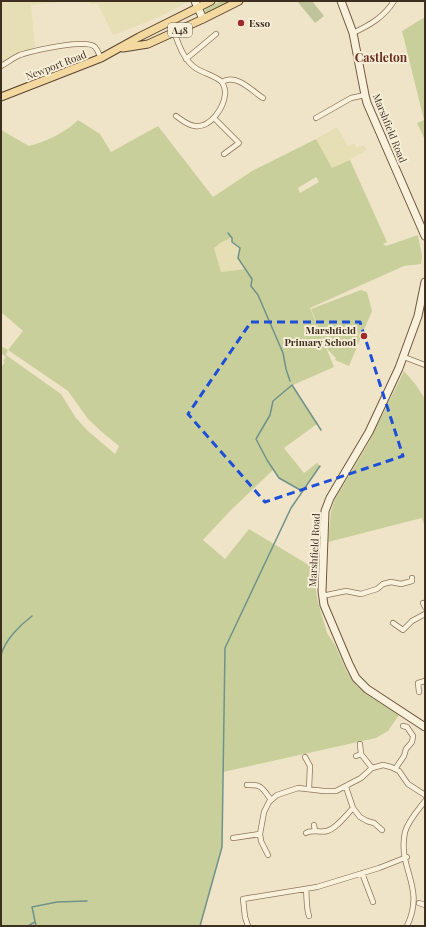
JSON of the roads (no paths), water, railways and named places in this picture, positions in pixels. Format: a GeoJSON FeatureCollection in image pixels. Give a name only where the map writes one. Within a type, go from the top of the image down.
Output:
{"type":"FeatureCollection","features":[{"type":"Feature","properties":{"kind":"main road","name":"Newport Road"},"geometry":{"type":"LineString","coordinates":[[1,97],[101,58],[118,50],[139,36],[170,21],[196,4],[211,1]]}},
{"type":"Feature","properties":{"kind":"main road","name":"Newport Road"},"geometry":{"type":"LineString","coordinates":[[118,50],[148,44],[239,1]]}},
{"type":"Feature","properties":{"kind":"street","name":"Marshfield Road"},"geometry":{"type":"LineString","coordinates":[[341,1],[353,33],[365,95],[425,236]]}},
{"type":"Feature","properties":{"kind":"street"},"geometry":{"type":"LineString","coordinates":[[353,33],[378,19],[394,1]]}},
{"type":"Feature","properties":{"kind":"street"},"geometry":{"type":"LineString","coordinates":[[196,4],[203,19]]}},
{"type":"Feature","properties":{"kind":"street"},"geometry":{"type":"LineString","coordinates":[[170,21],[186,59],[196,68],[216,77],[222,82],[226,92],[223,102],[214,118],[206,123],[197,127],[186,124],[176,116]]}},
{"type":"Feature","properties":{"kind":"street"},"geometry":{"type":"LineString","coordinates":[[186,59],[216,34]]}},
{"type":"Feature","properties":{"kind":"street"},"geometry":{"type":"LineString","coordinates":[[1,66],[18,56],[47,48],[72,44],[90,44],[95,46],[101,58]]}},
{"type":"Feature","properties":{"kind":"street"},"geometry":{"type":"LineString","coordinates":[[222,82],[227,79],[234,79],[263,98]]}},
{"type":"Feature","properties":{"kind":"street"},"geometry":{"type":"LineString","coordinates":[[316,118],[351,98],[365,95]]}},
{"type":"Feature","properties":{"kind":"street"},"geometry":{"type":"LineString","coordinates":[[214,118],[239,143],[224,154]]}},
{"type":"Feature","properties":{"kind":"street","name":"Marshfield Road"},"geometry":{"type":"LineString","coordinates":[[425,282],[418,316],[404,358],[368,432],[330,498],[325,511],[322,596],[324,605],[348,664],[356,678],[367,689],[425,727]]}},
{"type":"Feature","properties":{"kind":"street"},"geometry":{"type":"LineString","coordinates":[[404,358],[425,365]]}},
{"type":"Feature","properties":{"kind":"street"},"geometry":{"type":"LineString","coordinates":[[322,596],[346,591],[361,594],[377,589],[383,584],[391,582],[401,584],[412,581],[412,578]]}},
{"type":"Feature","properties":{"kind":"street"},"geometry":{"type":"LineString","coordinates":[[393,622],[403,630],[412,621],[425,614]]}},
{"type":"Feature","properties":{"kind":"street"},"geometry":{"type":"LineString","coordinates":[[419,692],[418,683],[425,681]]}},
{"type":"Feature","properties":{"kind":"street"},"geometry":{"type":"LineString","coordinates":[[394,769],[404,756],[406,749],[412,742],[414,736],[407,727],[403,726]]}},
{"type":"Feature","properties":{"kind":"street"},"geometry":{"type":"LineString","coordinates":[[360,744],[361,754],[372,768]]}},
{"type":"Feature","properties":{"kind":"street"},"geometry":{"type":"LineString","coordinates":[[356,756],[361,754]]}},
{"type":"Feature","properties":{"kind":"street"},"geometry":{"type":"LineString","coordinates":[[305,757],[310,766],[309,789]]}},
{"type":"Feature","properties":{"kind":"street"},"geometry":{"type":"LineString","coordinates":[[310,766],[316,765]]}},
{"type":"Feature","properties":{"kind":"street"},"geometry":{"type":"LineString","coordinates":[[268,855],[261,841],[260,834],[264,812],[269,802],[277,795],[298,788],[336,791],[361,778],[372,768],[383,765],[399,771],[408,784],[425,795]]}},
{"type":"Feature","properties":{"kind":"street"},"geometry":{"type":"LineString","coordinates":[[247,785],[256,785],[262,788],[271,800]]}},
{"type":"Feature","properties":{"kind":"street"},"geometry":{"type":"LineString","coordinates":[[346,787],[353,808],[360,817],[374,823],[382,830]]}},
{"type":"Feature","properties":{"kind":"street"},"geometry":{"type":"LineString","coordinates":[[417,883],[404,847],[406,832],[412,817],[425,801]]}},
{"type":"Feature","properties":{"kind":"street"},"geometry":{"type":"LineString","coordinates":[[306,834],[308,831],[326,831],[333,827],[353,808]]}},
{"type":"Feature","properties":{"kind":"street"},"geometry":{"type":"LineString","coordinates":[[314,825],[315,831]]}},
{"type":"Feature","properties":{"kind":"street"},"geometry":{"type":"LineString","coordinates":[[233,838],[243,838],[260,834]]}},
{"type":"Feature","properties":{"kind":"street"},"geometry":{"type":"LineString","coordinates":[[248,926],[245,917],[243,899],[306,889],[362,873],[407,857]]}},
{"type":"Feature","properties":{"kind":"street"},"geometry":{"type":"LineString","coordinates":[[362,873],[373,902]]}},
{"type":"Feature","properties":{"kind":"street"},"geometry":{"type":"LineString","coordinates":[[306,889],[308,900],[307,910],[309,916]]}},
{"type":"Feature","properties":{"kind":"street"},"geometry":{"type":"LineString","coordinates":[[407,926],[412,919],[419,897]]}},
{"type":"Feature","properties":{"kind":"street"},"geometry":{"type":"LineString","coordinates":[[418,903],[425,905]]}},
{"type":"Feature","properties":{"kind":"waterway"},"geometry":{"type":"LineString","coordinates":[[228,233],[232,238],[232,242],[240,248],[238,258],[252,279],[251,286],[258,295],[283,353],[290,381]]}},
{"type":"Feature","properties":{"kind":"waterway"},"geometry":{"type":"LineString","coordinates":[[302,491],[279,478],[256,439],[270,415],[273,401],[292,385],[321,430]]}},
{"type":"Feature","properties":{"kind":"waterway"},"geometry":{"type":"LineString","coordinates":[[200,926],[222,847],[225,648],[291,508],[320,466]]}},
{"type":"Feature","properties":{"kind":"waterway"},"geometry":{"type":"LineString","coordinates":[[1,655],[3,649],[14,633],[32,616]]}},
{"type":"Feature","properties":{"kind":"waterway"},"geometry":{"type":"LineString","coordinates":[[36,926],[32,907],[57,902],[87,901]]}},
{"type":"Feature","properties":{"kind":"waterway"},"geometry":{"type":"LineString","coordinates":[[28,926],[35,922]]}},
{"type":"Feature","properties":{"kind":"place","name":"Esso"},"geometry":{"type":"Point","coordinates":[241,23]}},
{"type":"Feature","properties":{"kind":"place","name":"Marshfield Primary School"},"geometry":{"type":"Point","coordinates":[364,336]}},
{"type":"Feature","properties":{"kind":"district","name":"Castleton"},"geometry":{"type":"Point","coordinates":[381,57]}}]}
